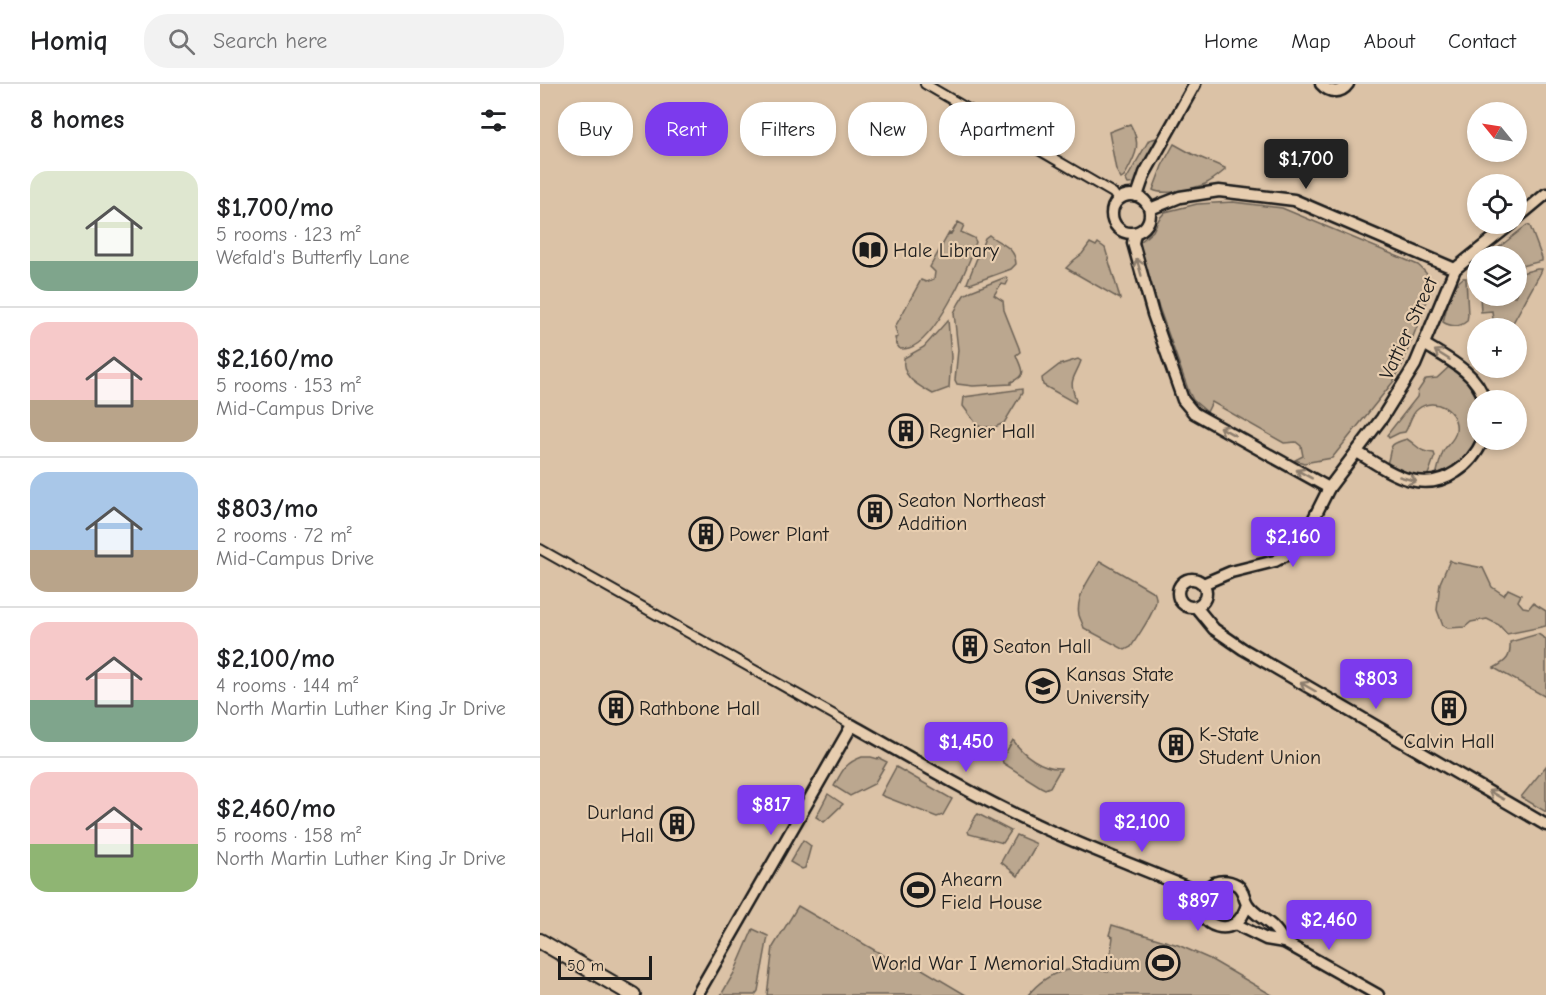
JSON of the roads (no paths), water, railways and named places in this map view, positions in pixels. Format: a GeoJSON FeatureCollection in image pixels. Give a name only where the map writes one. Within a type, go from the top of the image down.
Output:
{"type":"FeatureCollection","features":[{"type":"Feature","properties":{"kind":"street"},"geometry":{"type":"LineString","coordinates":[[925,84],[1113,193],[1118,200]]}},
{"type":"Feature","properties":{"kind":"street"},"geometry":{"type":"LineString","coordinates":[[1137,196],[1145,173],[1195,84]]}},
{"type":"Feature","properties":{"kind":"street"},"geometry":{"type":"LineString","coordinates":[[1321,84],[1332,91],[1338,91],[1344,89],[1348,84]]}},
{"type":"Feature","properties":{"kind":"street"},"geometry":{"type":"LineString","coordinates":[[1150,209],[1180,197],[1219,191],[1294,200],[1455,269]]}},
{"type":"Feature","properties":{"kind":"street"},"geometry":{"type":"LineString","coordinates":[[1527,210],[1546,194]]}},
{"type":"Feature","properties":{"kind":"street"},"geometry":{"type":"LineString","coordinates":[[1127,195],[1137,196],[1150,209],[1147,224],[1135,233],[1122,231],[1114,223],[1112,210],[1118,200],[1127,195]]}},
{"type":"Feature","properties":{"kind":"street"},"geometry":{"type":"LineString","coordinates":[[1135,233],[1133,243],[1152,311],[1183,400],[1194,413],[1329,488]]}},
{"type":"Feature","properties":{"kind":"street","name":"Vattier Street"},"geometry":{"type":"LineString","coordinates":[[1203,584],[1231,572],[1275,561],[1288,554],[1299,543],[1329,488],[1382,418],[1415,365],[1455,269],[1499,234]]}},
{"type":"Feature","properties":{"kind":"street"},"geometry":{"type":"LineString","coordinates":[[1424,344],[1459,366],[1480,390]]}},
{"type":"Feature","properties":{"kind":"street"},"geometry":{"type":"LineString","coordinates":[[1357,452],[1402,478],[1434,482],[1463,468],[1478,450]]}},
{"type":"Feature","properties":{"kind":"street"},"geometry":{"type":"LineString","coordinates":[[540,549],[968,790],[1071,840],[1203,894]]}},
{"type":"Feature","properties":{"kind":"street"},"geometry":{"type":"LineString","coordinates":[[1195,579],[1203,584],[1206,598],[1203,602],[1196,607],[1187,606],[1180,601],[1178,592],[1182,584],[1195,579]]}},
{"type":"Feature","properties":{"kind":"street"},"geometry":{"type":"LineString","coordinates":[[1196,607],[1214,629],[1242,649],[1546,825]]}},
{"type":"Feature","properties":{"kind":"street"},"geometry":{"type":"LineString","coordinates":[[697,995],[852,725]]}},
{"type":"Feature","properties":{"kind":"street"},"geometry":{"type":"LineString","coordinates":[[1218,882],[1231,882],[1237,885],[1245,895],[1246,910],[1235,924],[1223,927],[1210,923],[1202,913],[1203,894],[1218,882]]}},
{"type":"Feature","properties":{"kind":"street"},"geometry":{"type":"LineString","coordinates":[[1246,910],[1273,926],[1284,942]]}},
{"type":"Feature","properties":{"kind":"street"},"geometry":{"type":"LineString","coordinates":[[1235,924],[1266,939],[1284,942],[1378,995]]}},
{"type":"Feature","properties":{"kind":"street"},"geometry":{"type":"LineString","coordinates":[[540,941],[633,995]]}},
{"type":"Feature","properties":{"kind":"place","name":"Hale Library"},"geometry":{"type":"Point","coordinates":[870,250]}},
{"type":"Feature","properties":{"kind":"place","name":"Regnier Hall"},"geometry":{"type":"Point","coordinates":[906,431]}},
{"type":"Feature","properties":{"kind":"place","name":"Seaton Northeast Addition"},"geometry":{"type":"Point","coordinates":[875,512]}},
{"type":"Feature","properties":{"kind":"place","name":"Power Plant"},"geometry":{"type":"Point","coordinates":[706,534]}},
{"type":"Feature","properties":{"kind":"place","name":"Seaton Hall"},"geometry":{"type":"Point","coordinates":[970,646]}},
{"type":"Feature","properties":{"kind":"place","name":"Kansas State University"},"geometry":{"type":"Point","coordinates":[1043,686]}},
{"type":"Feature","properties":{"kind":"place","name":"Rathbone Hall"},"geometry":{"type":"Point","coordinates":[616,708]}},
{"type":"Feature","properties":{"kind":"place","name":"Calvin Hall"},"geometry":{"type":"Point","coordinates":[1449,708]}},
{"type":"Feature","properties":{"kind":"place","name":"K-State Student Union"},"geometry":{"type":"Point","coordinates":[1176,745]}},
{"type":"Feature","properties":{"kind":"place","name":"Durland Hall"},"geometry":{"type":"Point","coordinates":[677,824]}},
{"type":"Feature","properties":{"kind":"place","name":"Ahearn Field House"},"geometry":{"type":"Point","coordinates":[918,890]}},
{"type":"Feature","properties":{"kind":"place","name":"World War I Memorial Stadium"},"geometry":{"type":"Point","coordinates":[1163,963]}}]}
